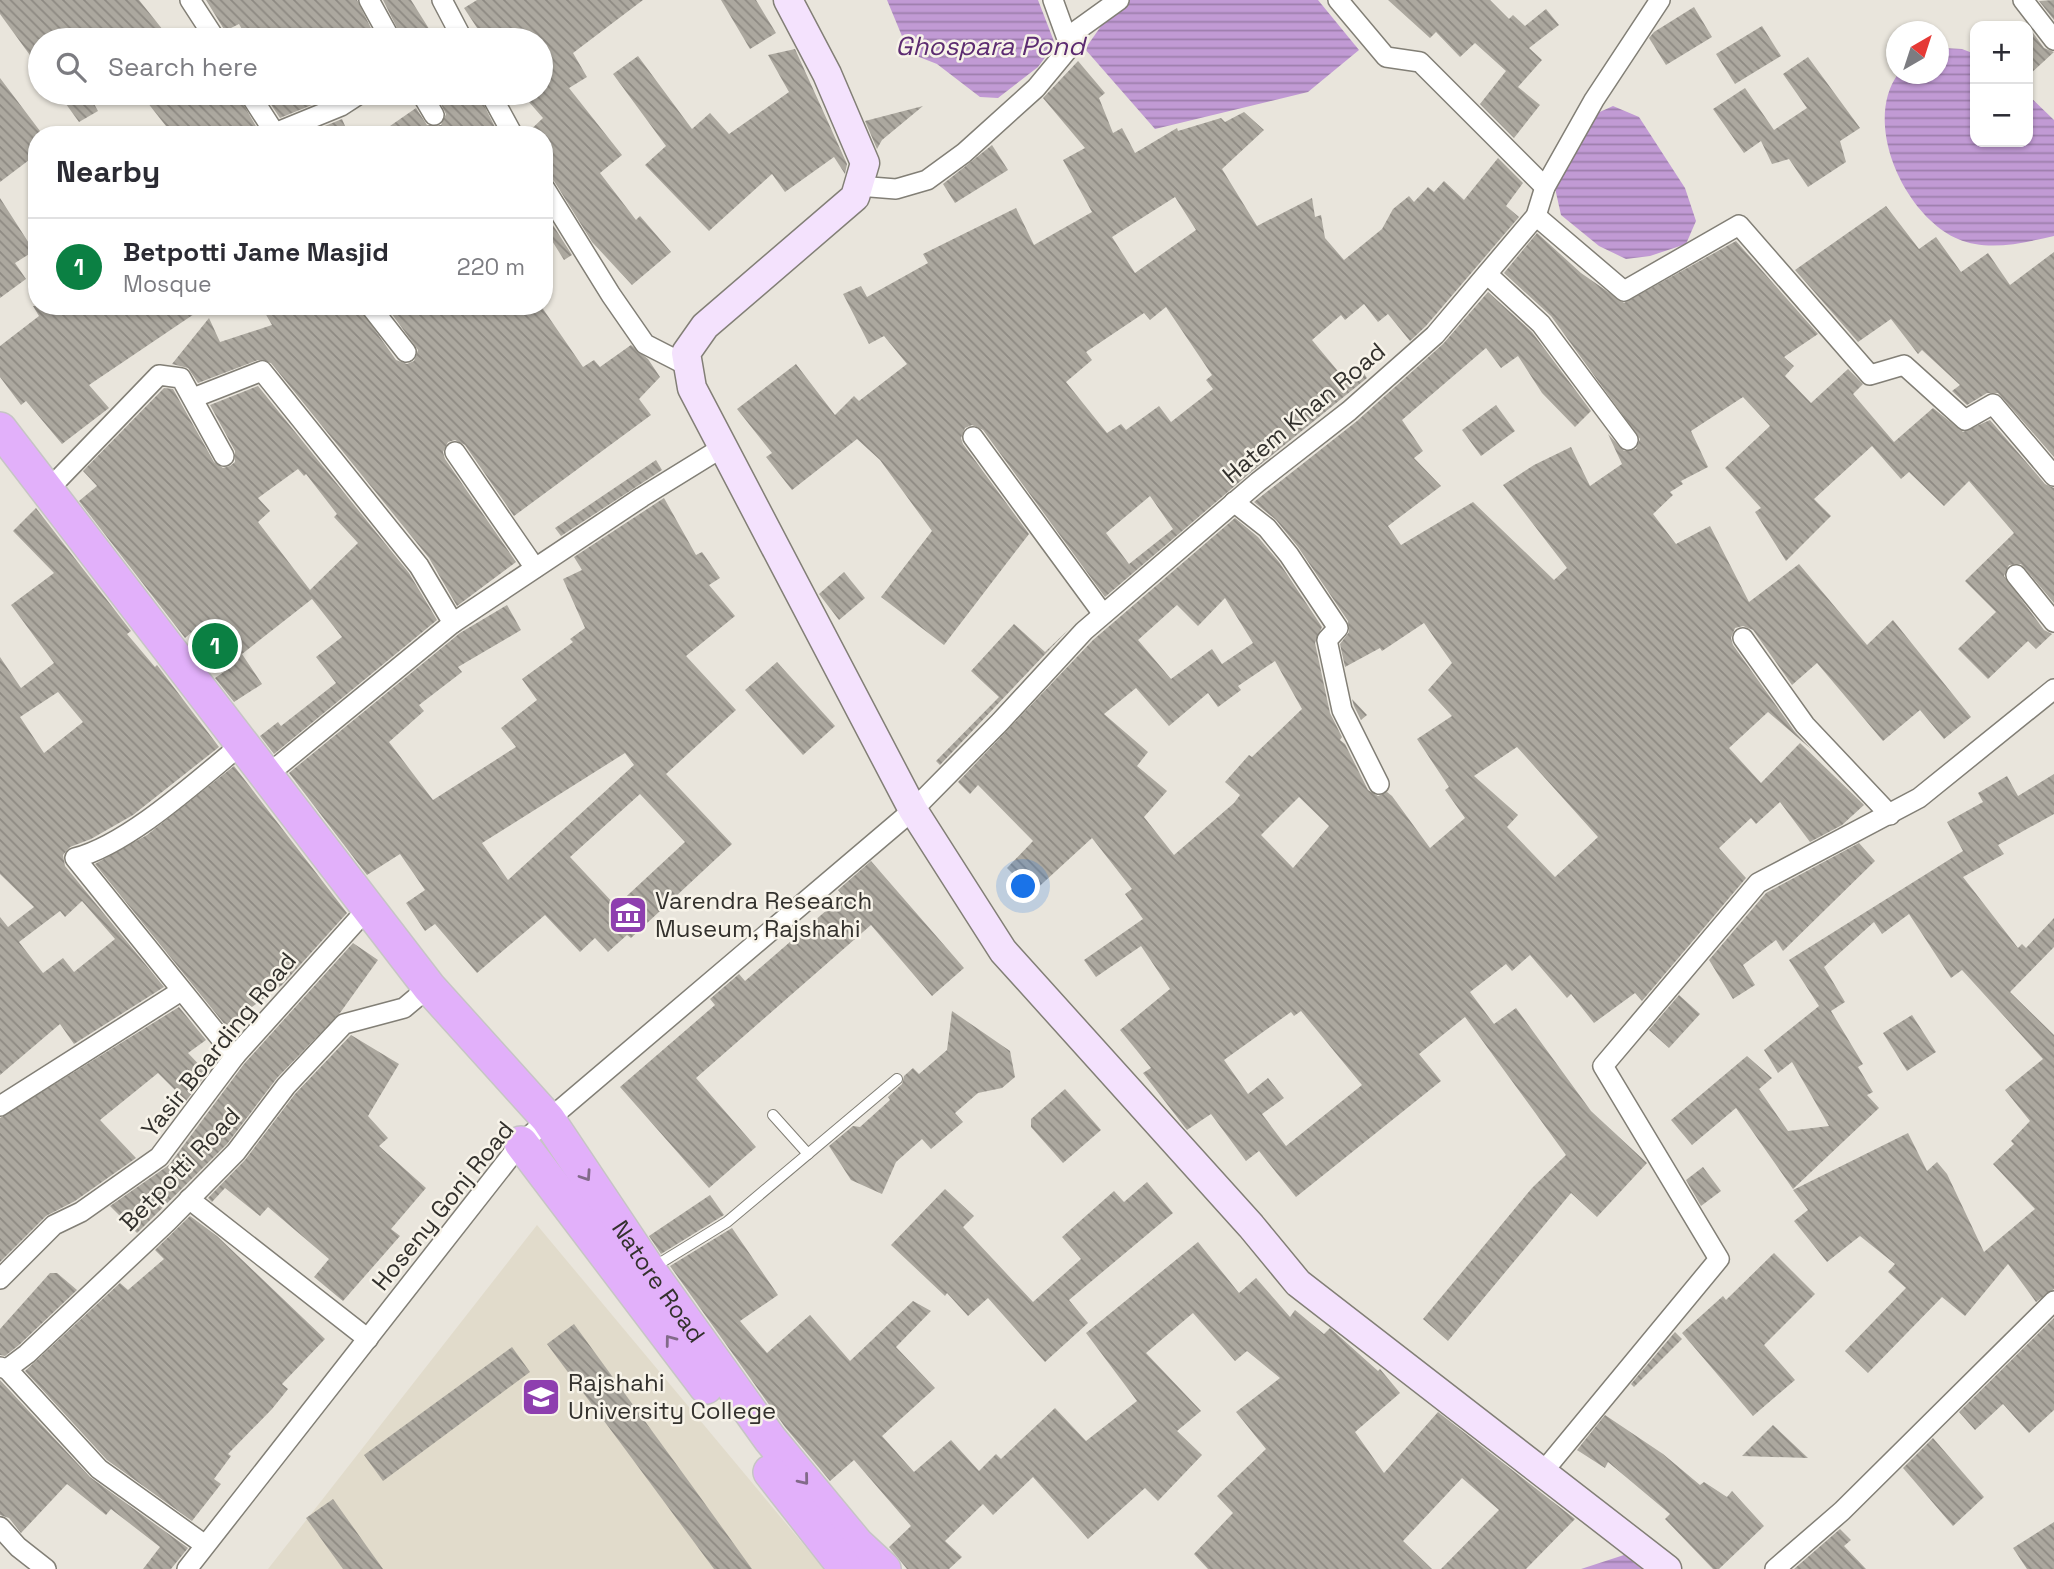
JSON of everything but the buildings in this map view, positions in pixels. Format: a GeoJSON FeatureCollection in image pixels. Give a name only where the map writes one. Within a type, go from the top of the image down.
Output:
{"type":"FeatureCollection","features":[{"type":"Feature","properties":{"kind":"highway","name":"Natore Road"},"geometry":{"type":"LineString","coordinates":[[0,429],[429,987],[548,1119],[649,1270],[770,1439],[857,1544],[884,1569]]}},
{"type":"Feature","properties":{"kind":"highway"},"geometry":{"type":"LineString","coordinates":[[521,1143],[846,1569]]}},
{"type":"Feature","properties":{"kind":"main road"},"geometry":{"type":"LineString","coordinates":[[788,0],[827,74],[865,163],[855,197],[705,326],[686,353],[688,366],[692,388],[913,810],[1003,951],[1251,1226],[1298,1283],[1667,1569]]}},
{"type":"Feature","properties":{"kind":"street"},"geometry":{"type":"LineString","coordinates":[[190,0],[208,28]]}},
{"type":"Feature","properties":{"kind":"street"},"geometry":{"type":"LineString","coordinates":[[369,0],[384,28]]}},
{"type":"Feature","properties":{"kind":"street"},"geometry":{"type":"LineString","coordinates":[[442,0],[457,28]]}},
{"type":"Feature","properties":{"kind":"street"},"geometry":{"type":"LineString","coordinates":[[1053,0],[1070,47]]}},
{"type":"Feature","properties":{"kind":"street"},"geometry":{"type":"LineString","coordinates":[[858,186],[896,189],[927,180],[964,153],[1036,88],[1070,47],[1076,31],[1119,0]]}},
{"type":"Feature","properties":{"kind":"street"},"geometry":{"type":"LineString","coordinates":[[1338,0],[1386,57],[1420,62],[1545,187]]}},
{"type":"Feature","properties":{"kind":"street","name":"Hatem Khan Road"},"geometry":{"type":"LineString","coordinates":[[913,810],[1103,614],[1234,502],[1349,411],[1435,335],[1536,216],[1545,187],[1594,100],[1660,0]]}},
{"type":"Feature","properties":{"kind":"street"},"geometry":{"type":"LineString","coordinates":[[2023,0],[2054,40]]}},
{"type":"Feature","properties":{"kind":"street"},"geometry":{"type":"LineString","coordinates":[[257,105],[270,126]]}},
{"type":"Feature","properties":{"kind":"street"},"geometry":{"type":"LineString","coordinates":[[294,126],[343,105]]}},
{"type":"Feature","properties":{"kind":"street"},"geometry":{"type":"LineString","coordinates":[[428,105],[434,115]]}},
{"type":"Feature","properties":{"kind":"street"},"geometry":{"type":"LineString","coordinates":[[497,105],[508,126]]}},
{"type":"Feature","properties":{"kind":"street"},"geometry":{"type":"LineString","coordinates":[[553,202],[645,344],[688,366]]}},
{"type":"Feature","properties":{"kind":"street"},"geometry":{"type":"LineString","coordinates":[[1536,216],[1624,291],[1739,225],[1870,375],[1904,365],[1965,419],[1993,404],[2054,476]]}},
{"type":"Feature","properties":{"kind":"street"},"geometry":{"type":"LineString","coordinates":[[1487,274],[1541,324],[1628,440]]}},
{"type":"Feature","properties":{"kind":"street"},"geometry":{"type":"LineString","coordinates":[[377,315],[406,352]]}},
{"type":"Feature","properties":{"kind":"street"},"geometry":{"type":"LineString","coordinates":[[193,398],[262,370],[419,566],[453,623]]}},
{"type":"Feature","properties":{"kind":"street"},"geometry":{"type":"LineString","coordinates":[[48,491],[159,375],[181,378],[224,456]]}},
{"type":"Feature","properties":{"kind":"street"},"geometry":{"type":"LineString","coordinates":[[973,437],[1103,614]]}},
{"type":"Feature","properties":{"kind":"street"},"geometry":{"type":"LineString","coordinates":[[266,776],[453,623],[723,447]]}},
{"type":"Feature","properties":{"kind":"street"},"geometry":{"type":"LineString","coordinates":[[455,452],[535,568]]}},
{"type":"Feature","properties":{"kind":"street"},"geometry":{"type":"LineString","coordinates":[[1234,502],[1267,528],[1289,555],[1338,628],[1327,640],[1342,710],[1380,784]]}},
{"type":"Feature","properties":{"kind":"street"},"geometry":{"type":"LineString","coordinates":[[2016,575],[2054,622]]}},
{"type":"Feature","properties":{"kind":"street"},"geometry":{"type":"LineString","coordinates":[[1743,638],[1805,725],[1890,815]]}},
{"type":"Feature","properties":{"kind":"street"},"geometry":{"type":"LineString","coordinates":[[1542,1473],[1718,1259],[1603,1066],[1758,883],[1919,799],[2054,689]]}},
{"type":"Feature","properties":{"kind":"street"},"geometry":{"type":"LineString","coordinates":[[235,1056],[75,858],[92,854],[148,819],[242,744]]}},
{"type":"Feature","properties":{"kind":"street","name":"Hoseny Gonj Road"},"geometry":{"type":"LineString","coordinates":[[187,1569],[521,1143],[913,810]]}},
{"type":"Feature","properties":{"kind":"street","name":"Yasir Boarding Road"},"geometry":{"type":"LineString","coordinates":[[0,1279],[54,1225],[81,1213],[159,1157],[235,1056],[368,908]]}},
{"type":"Feature","properties":{"kind":"street","name":"Betpotti Road"},"geometry":{"type":"LineString","coordinates":[[4,1368],[58,1325],[236,1152],[286,1086],[344,1024],[404,1008],[429,987]]}},
{"type":"Feature","properties":{"kind":"street"},"geometry":{"type":"LineString","coordinates":[[0,1106],[181,991]]}},
{"type":"Feature","properties":{"kind":"street"},"geometry":{"type":"LineString","coordinates":[[189,1199],[368,1339]]}},
{"type":"Feature","properties":{"kind":"street"},"geometry":{"type":"LineString","coordinates":[[1775,1569],[1842,1511],[2054,1301]]}},
{"type":"Feature","properties":{"kind":"street"},"geometry":{"type":"LineString","coordinates":[[4,1368],[99,1469],[205,1545]]}},
{"type":"Feature","properties":{"kind":"street"},"geometry":{"type":"LineString","coordinates":[[0,1527],[18,1547],[46,1569]]}},
{"type":"Feature","properties":{"kind":"lane"},"geometry":{"type":"LineString","coordinates":[[649,1270],[727,1222],[897,1079]]}},
{"type":"Feature","properties":{"kind":"lane"},"geometry":{"type":"LineString","coordinates":[[774,1115],[808,1154]]}},
{"type":"Feature","properties":{"kind":"shaded area","name":"Rajshahi University College"},"geometry":{"type":"Polygon","coordinates":[[[537,1225],[824,1569],[268,1569],[537,1225]]]}},
{"type":"Feature","properties":{"kind":"water","name":"Ghospara Pond"},"geometry":{"type":"Polygon","coordinates":[[[887,0],[1038,0],[1055,44],[1038,67],[998,98],[980,97],[937,64],[909,53],[887,0]]]}},
{"type":"Feature","properties":{"kind":"water"},"geometry":{"type":"Polygon","coordinates":[[[1127,0],[1318,0],[1359,50],[1308,92],[1155,129],[1085,49],[1113,9],[1127,0]]]}},
{"type":"Feature","properties":{"kind":"water"},"geometry":{"type":"Polygon","coordinates":[[[1949,48],[1970,52],[1970,147],[2033,147],[2033,100],[2054,120],[2054,236],[1993,246],[1969,243],[1939,227],[1921,211],[1906,190],[1895,167],[1887,142],[1885,118],[1888,95],[1893,84],[1949,84],[1949,48]]]}},
{"type":"Feature","properties":{"kind":"water"},"geometry":{"type":"Polygon","coordinates":[[[1613,106],[1639,117],[1685,188],[1696,221],[1686,244],[1650,256],[1626,259],[1599,246],[1561,215],[1555,188],[1591,116],[1613,106]]]}},
{"type":"Feature","properties":{"kind":"water"},"geometry":{"type":"Polygon","coordinates":[[[1624,1555],[1642,1569],[1581,1569],[1624,1555]]]}},
{"type":"Feature","properties":{"kind":"place","name":"Betpotti Jame Masjid"},"geometry":{"type":"Point","coordinates":[215,646]}},
{"type":"Feature","properties":{"kind":"place","name":"Varendra Research Museum, Rajshahi"},"geometry":{"type":"Point","coordinates":[628,915]}},
{"type":"Feature","properties":{"kind":"place","name":"Rajshahi University College"},"geometry":{"type":"Point","coordinates":[541,1397]}}]}
